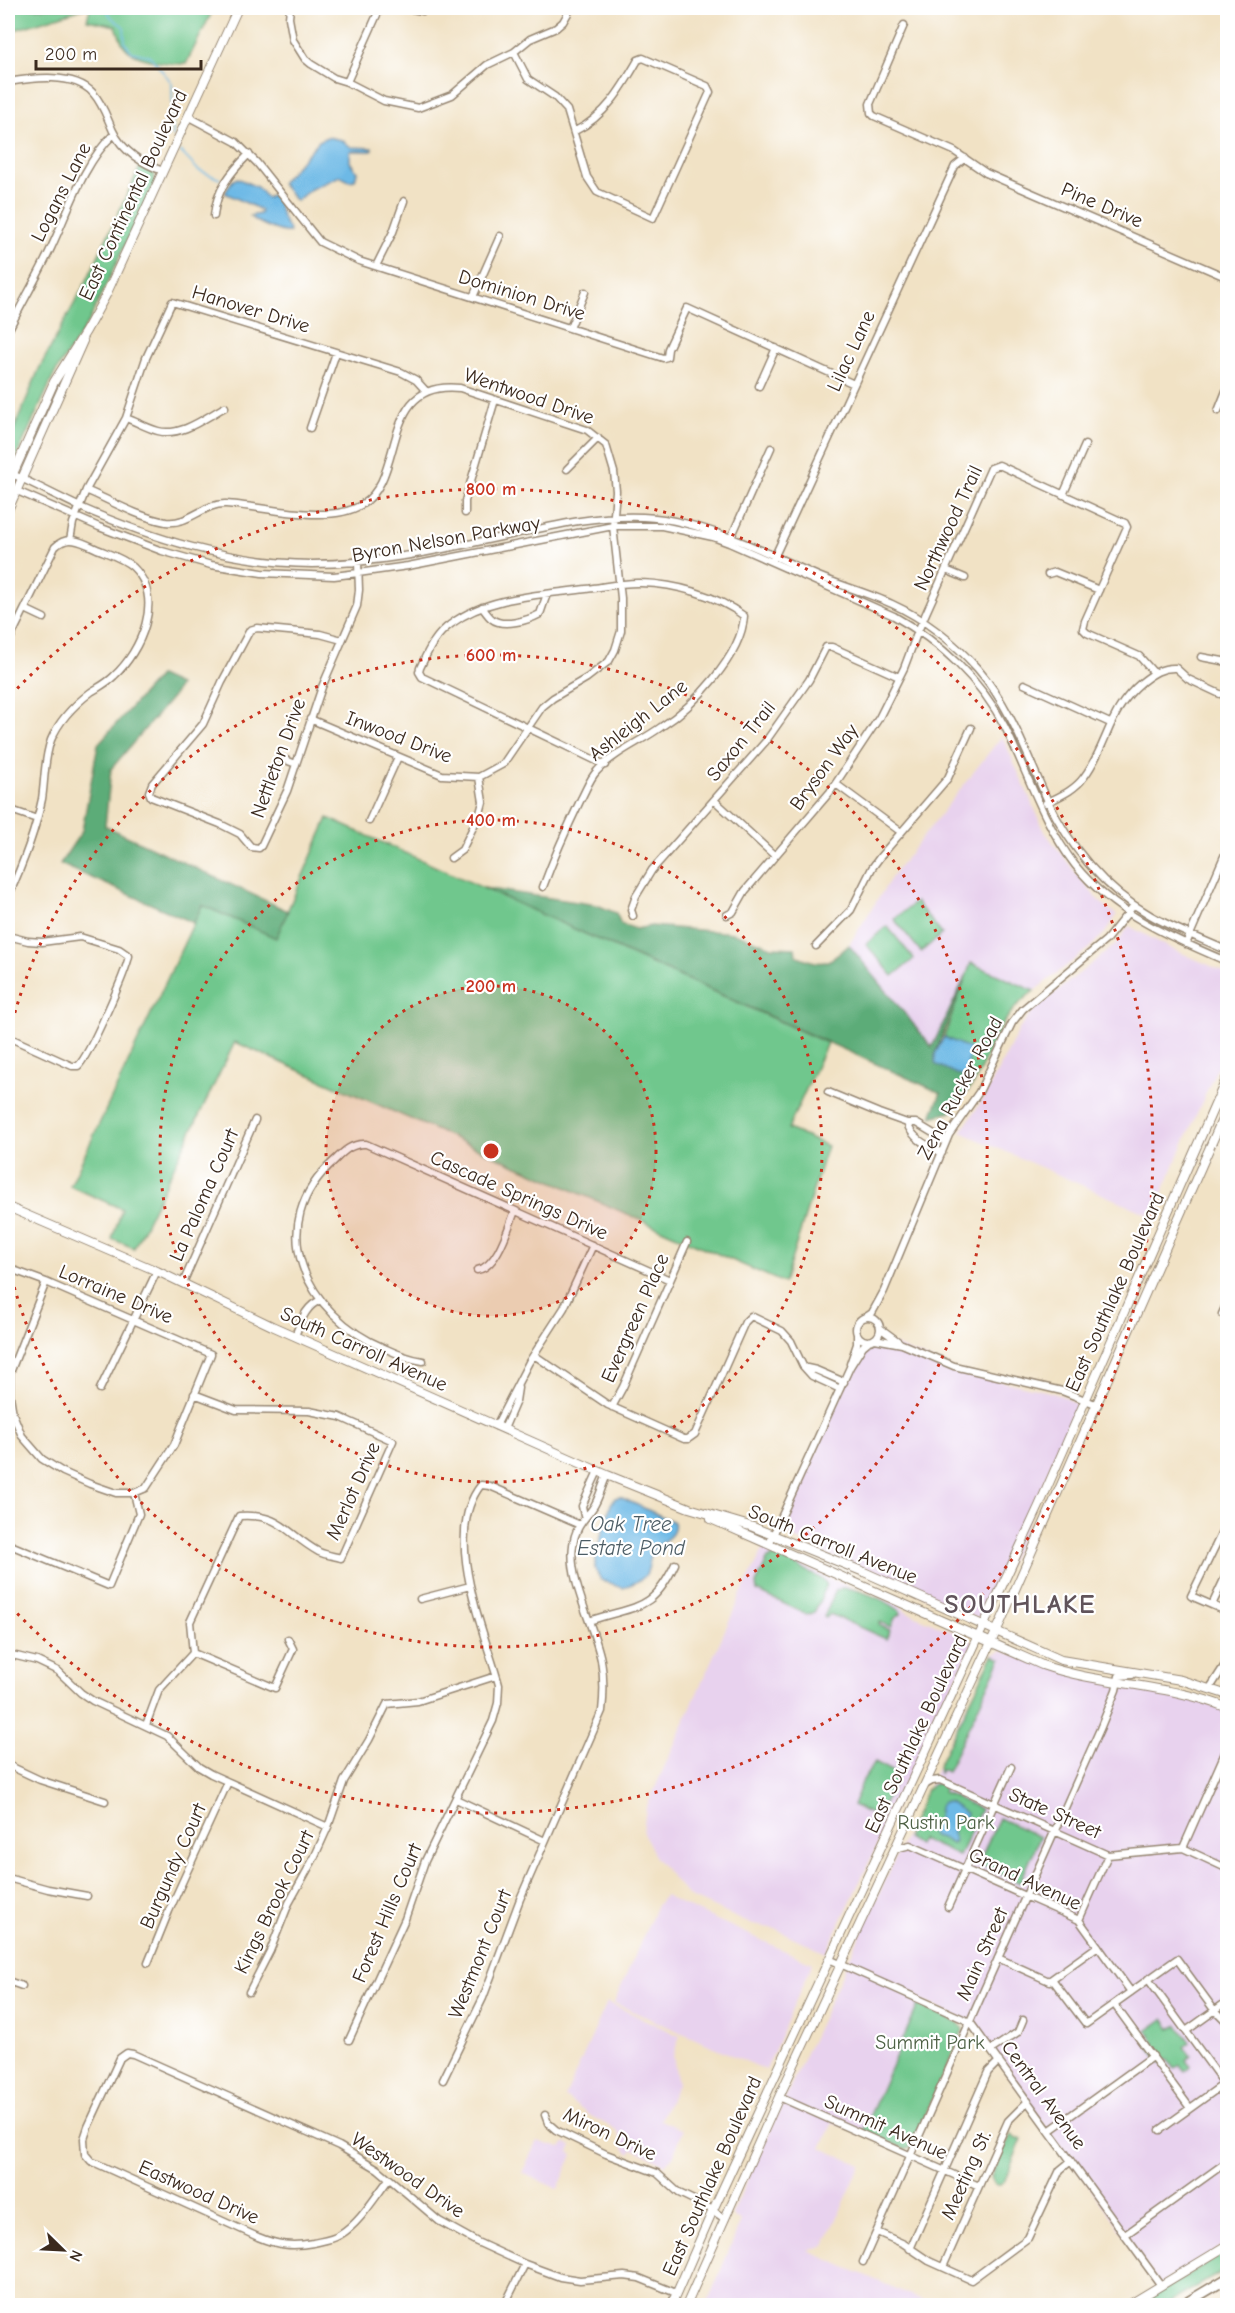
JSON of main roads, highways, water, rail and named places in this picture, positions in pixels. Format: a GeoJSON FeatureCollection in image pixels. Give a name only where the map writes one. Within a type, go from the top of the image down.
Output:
{"type":"FeatureCollection","features":[{"type":"Feature","properties":{"kind":"highway"},"geometry":{"type":"LineString","coordinates":[[1181,2306],[1227,2278]]}},
{"type":"Feature","properties":{"kind":"main road","name":"East Continental Boulevard"},"geometry":{"type":"LineString","coordinates":[[8,486],[10,473],[54,382],[106,295],[238,8]]}},
{"type":"Feature","properties":{"kind":"main road","name":"East Continental Boulevard"},"geometry":{"type":"LineString","coordinates":[[8,510],[86,331]]}},
{"type":"Feature","properties":{"kind":"main road","name":"East Southlake Boulevard"},"geometry":{"type":"LineString","coordinates":[[671,2306],[713,2210],[980,1637],[1227,1075]]}},
{"type":"Feature","properties":{"kind":"main road","name":"East Southlake Boulevard"},"geometry":{"type":"LineString","coordinates":[[686,2306],[779,2097],[996,1632],[1098,1405],[1218,1128],[1225,1119],[1227,1106]]}},
{"type":"Feature","properties":{"kind":"main road","name":"South Carroll Avenue"},"geometry":{"type":"LineString","coordinates":[[8,1208],[157,1271],[295,1336],[607,1475],[689,1508],[1055,1670],[1184,1693],[1227,1708]]}},
{"type":"Feature","properties":{"kind":"main road","name":"South Carroll Avenue"},"geometry":{"type":"LineString","coordinates":[[8,1213],[28,1216]]}},
{"type":"Feature","properties":{"kind":"main road","name":"South Carroll Avenue"},"geometry":{"type":"LineString","coordinates":[[689,1508],[773,1535],[845,1564],[1061,1660],[1181,1680],[1227,1695]]}},
{"type":"Feature","properties":{"kind":"main road"},"geometry":{"type":"LineString","coordinates":[[808,1562],[831,1569],[837,1569],[845,1564]]}},
{"type":"Feature","properties":{"kind":"main road"},"geometry":{"type":"LineString","coordinates":[[837,1575],[848,1572],[874,1576]]}},
{"type":"Feature","properties":{"kind":"main road"},"geometry":{"type":"LineString","coordinates":[[1127,2306],[1227,2245]]}},
{"type":"Feature","properties":{"kind":"water"},"geometry":{"type":"Polygon","coordinates":[[[327,137],[342,140],[351,147],[372,148],[372,151],[350,151],[350,162],[357,172],[355,180],[349,181],[340,176],[311,189],[296,201],[281,183],[319,141],[327,137]]]}},
{"type":"Feature","properties":{"kind":"water"},"geometry":{"type":"Polygon","coordinates":[[[237,178],[257,187],[267,198],[273,194],[290,232],[275,229],[257,221],[250,216],[260,214],[261,210],[225,193],[232,181],[237,178]]]}},
{"type":"Feature","properties":{"kind":"water"},"geometry":{"type":"Polygon","coordinates":[[[944,1037],[974,1052],[969,1058],[966,1075],[963,1077],[935,1064],[935,1054],[944,1037]]]}},
{"type":"Feature","properties":{"kind":"water","name":"Oak Tree Estate Pond"},"geometry":{"type":"Polygon","coordinates":[[[620,1497],[674,1522],[675,1527],[671,1535],[653,1551],[648,1571],[644,1577],[623,1588],[601,1580],[595,1569],[595,1556],[611,1504],[615,1498],[620,1497]]]}},
{"type":"Feature","properties":{"kind":"water"},"geometry":{"type":"Polygon","coordinates":[[[943,1802],[949,1802],[966,1813],[965,1817],[954,1824],[952,1834],[955,1841],[952,1844],[933,1836],[930,1831],[938,1818],[939,1806],[943,1802]]]}},
{"type":"Feature","properties":{"kind":"waterway"},"geometry":{"type":"LineString","coordinates":[[107,8],[111,17],[124,27],[125,43],[132,52],[150,56],[172,83],[173,137]]}},
{"type":"Feature","properties":{"kind":"waterway"},"geometry":{"type":"LineString","coordinates":[[180,151],[198,170],[220,179]]}},
{"type":"Feature","properties":{"kind":"district","name":"SOUTHLAKE"},"geometry":{"type":"Point","coordinates":[1020,1605]}},
{"type":"Feature","properties":{"kind":"park label","name":"Rustin Park"},"geometry":{"type":"Point","coordinates":[946,1822]}},
{"type":"Feature","properties":{"kind":"park label","name":"Summit Park"},"geometry":{"type":"Point","coordinates":[930,2042]}}]}
